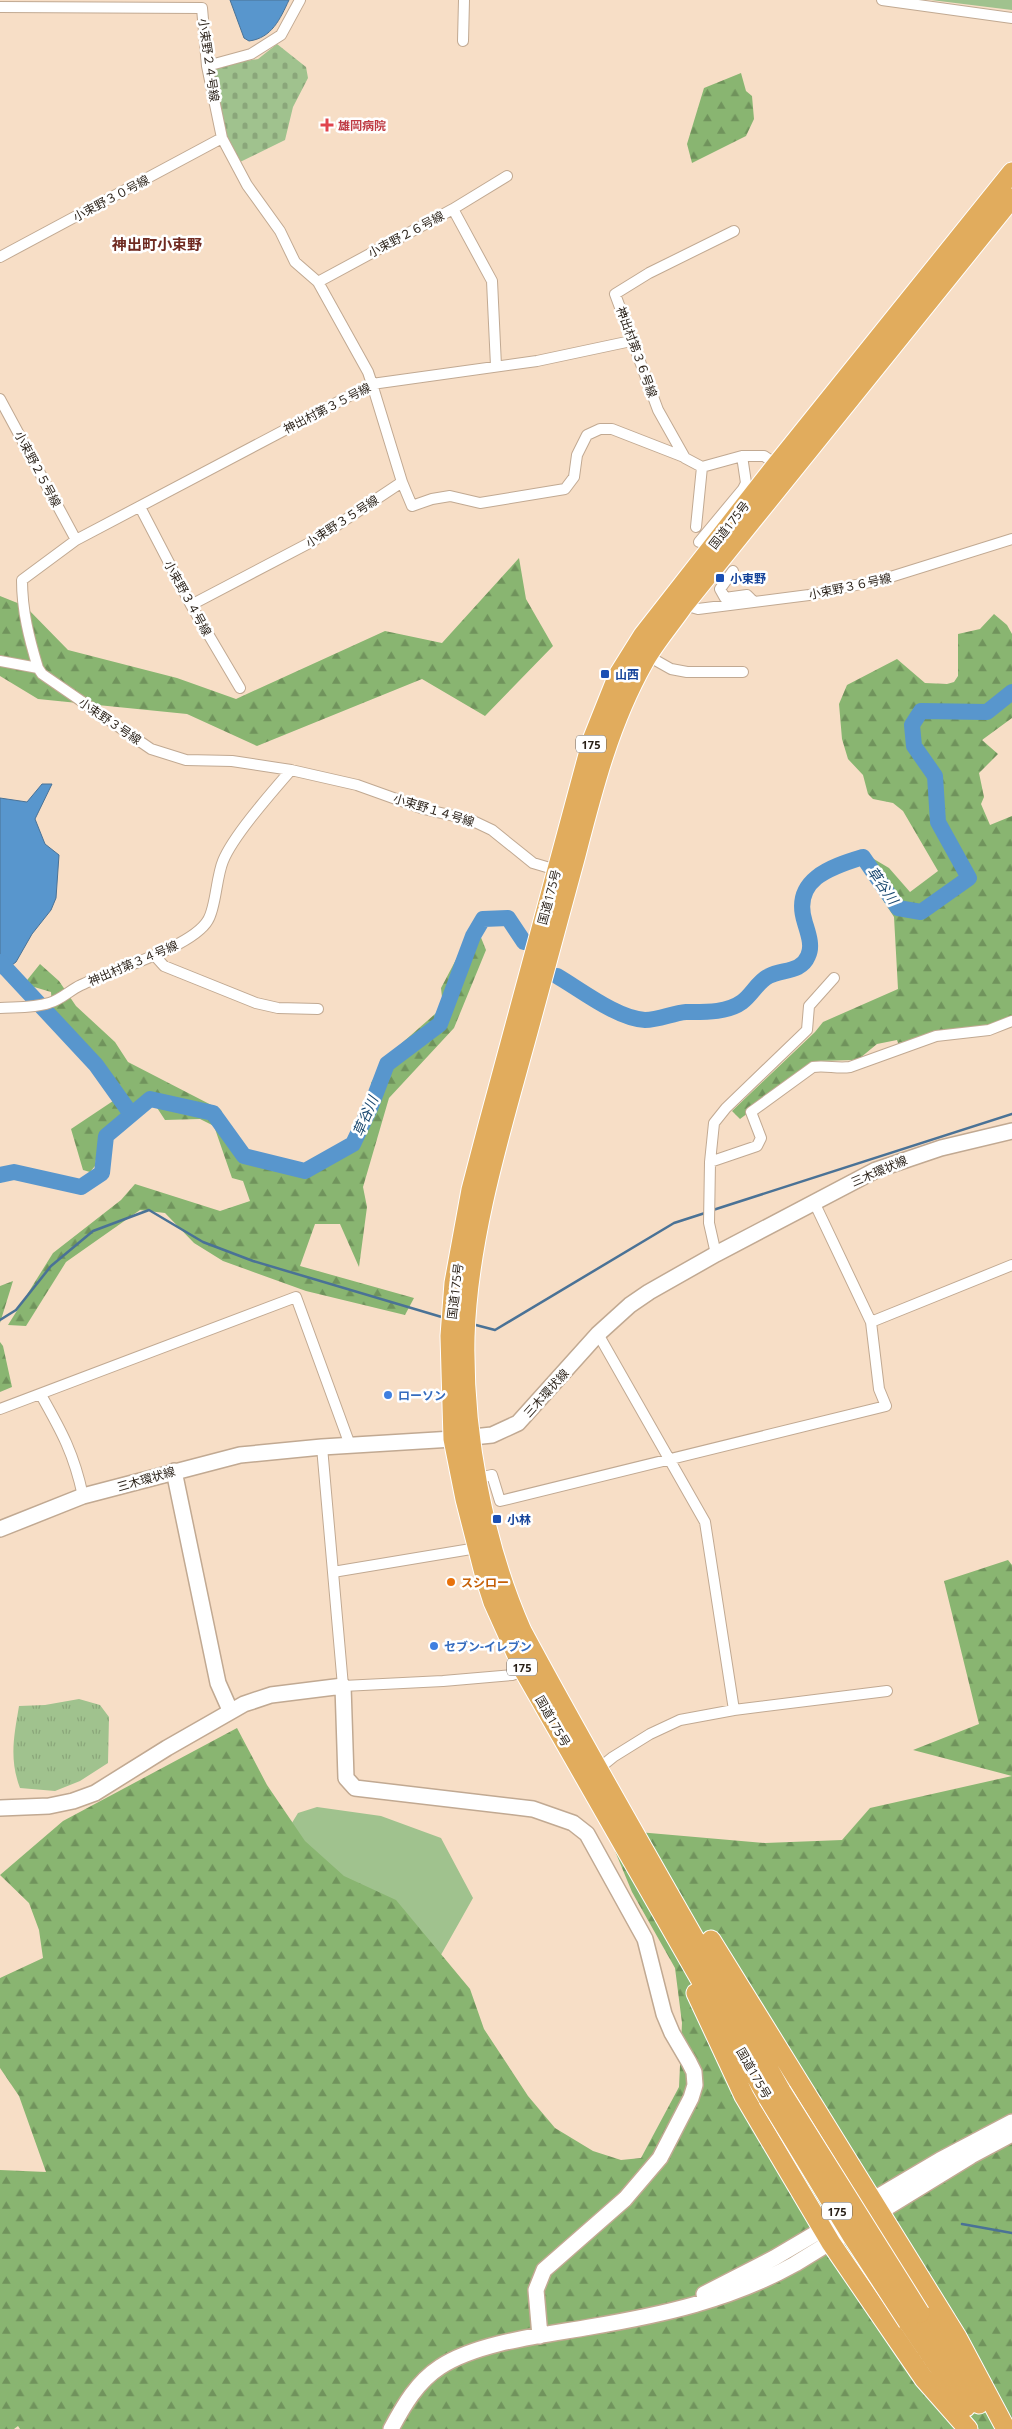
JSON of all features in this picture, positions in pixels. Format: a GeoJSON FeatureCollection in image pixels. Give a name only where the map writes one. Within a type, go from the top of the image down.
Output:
{"type":"FeatureCollection","features":[{"type":"Feature","properties":{"kind":"highway","name":"国道175号"},"geometry":{"type":"LineString","coordinates":[[563,872],[621,710],[648,656],[783,470],[1012,172]]}},
{"type":"Feature","properties":{"kind":"highway","name":"国道175号"},"geometry":{"type":"LineString","coordinates":[[648,1871],[597,1770],[493,1602],[477,1548],[462,1438],[466,1386],[465,1335],[477,1236],[563,872],[592,740],[618,675],[630,652],[783,470],[1009,209]]}},
{"type":"Feature","properties":{"kind":"highway","name":"国道175号"},"geometry":{"type":"LineString","coordinates":[[462,1438],[478,1478],[502,1581],[522,1631],[532,1667],[775,2094],[852,2236],[997,2429]]}},
{"type":"Feature","properties":{"kind":"highway"},"geometry":{"type":"LineString","coordinates":[[648,1871],[694,1913],[957,2338],[1006,2429]]}},
{"type":"Feature","properties":{"kind":"highway"},"geometry":{"type":"LineString","coordinates":[[648,1871],[662,1922],[744,2096],[827,2236],[924,2379],[968,2429]]}},
{"type":"Feature","properties":{"kind":"highway","name":"国道175号"},"geometry":{"type":"LineString","coordinates":[[914,2317],[981,2429]]}},
{"type":"Feature","properties":{"kind":"street"},"geometry":{"type":"LineString","coordinates":[[207,66],[251,54],[280,35],[300,0]]}},
{"type":"Feature","properties":{"kind":"street"},"geometry":{"type":"LineString","coordinates":[[463,40],[464,0]]}},
{"type":"Feature","properties":{"kind":"street"},"geometry":{"type":"LineString","coordinates":[[882,0],[1012,18]]}},
{"type":"Feature","properties":{"kind":"street","name":"小束野２４号線"},"geometry":{"type":"LineString","coordinates":[[0,7],[202,8],[207,66],[222,138],[246,185],[280,232],[295,262],[318,282]]}},
{"type":"Feature","properties":{"kind":"street","name":"小束野３０号線"},"geometry":{"type":"LineString","coordinates":[[0,257],[222,138]]}},
{"type":"Feature","properties":{"kind":"street"},"geometry":{"type":"LineString","coordinates":[[453,209],[507,176]]}},
{"type":"Feature","properties":{"kind":"street","name":"小束野２６号線"},"geometry":{"type":"LineString","coordinates":[[318,282],[453,209],[492,280],[496,366]]}},
{"type":"Feature","properties":{"kind":"street","name":"神出村第３６号線"},"geometry":{"type":"LineString","coordinates":[[685,458],[658,410],[615,294],[649,273],[734,231]]}},
{"type":"Feature","properties":{"kind":"street"},"geometry":{"type":"LineString","coordinates":[[318,282],[372,384],[402,482],[412,506],[432,499],[450,496],[480,503],[565,489],[574,477],[577,455],[587,435],[600,429],[612,428],[702,467],[742,456],[764,456],[783,470]]}},
{"type":"Feature","properties":{"kind":"street","name":"神出村第３５号線"},"geometry":{"type":"LineString","coordinates":[[76,540],[372,384],[537,361],[631,341]]}},
{"type":"Feature","properties":{"kind":"street","name":"小束野２５号線"},"geometry":{"type":"LineString","coordinates":[[0,399],[76,540]]}},
{"type":"Feature","properties":{"kind":"street"},"geometry":{"type":"LineString","coordinates":[[699,542],[746,483],[742,456]]}},
{"type":"Feature","properties":{"kind":"street"},"geometry":{"type":"LineString","coordinates":[[696,527],[702,467]]}},
{"type":"Feature","properties":{"kind":"street","name":"小束野３５号線"},"geometry":{"type":"LineString","coordinates":[[191,605],[315,540],[402,482]]}},
{"type":"Feature","properties":{"kind":"street","name":"小束野３４号線"},"geometry":{"type":"LineString","coordinates":[[140,507],[191,605],[240,688]]}},
{"type":"Feature","properties":{"kind":"street","name":"小束野３６号線"},"geometry":{"type":"LineString","coordinates":[[684,605],[698,609],[809,595],[884,579],[1012,539]]}},
{"type":"Feature","properties":{"kind":"street"},"geometry":{"type":"LineString","coordinates":[[0,661],[38,668],[22,605],[22,580],[76,540]]}},
{"type":"Feature","properties":{"kind":"street"},"geometry":{"type":"LineString","coordinates":[[732,571],[720,589],[725,598],[747,595],[754,602]]}},
{"type":"Feature","properties":{"kind":"street"},"geometry":{"type":"LineString","coordinates":[[648,656],[671,669],[687,672],[743,672]]}},
{"type":"Feature","properties":{"kind":"street","name":"小束野３号線"},"geometry":{"type":"LineString","coordinates":[[38,668],[42,674],[151,749],[186,760],[232,761],[291,770],[345,782]]}},
{"type":"Feature","properties":{"kind":"street","name":"神出村第３４号線"},"geometry":{"type":"LineString","coordinates":[[0,1008],[41,1005],[58,1001],[70,990],[109,972],[155,956],[192,936],[208,920],[223,860],[234,842],[291,770]]}},
{"type":"Feature","properties":{"kind":"street","name":"小束野１４号線"},"geometry":{"type":"LineString","coordinates":[[345,782],[424,809],[471,820],[492,830],[533,863],[563,872]]}},
{"type":"Feature","properties":{"kind":"street"},"geometry":{"type":"LineString","coordinates":[[155,956],[164,966],[256,1003],[278,1008],[318,1009]]}},
{"type":"Feature","properties":{"kind":"street"},"geometry":{"type":"LineString","coordinates":[[716,1254],[709,1223],[710,1162],[714,1123],[726,1108],[807,1030],[809,1006],[834,978]]}},
{"type":"Feature","properties":{"kind":"street"},"geometry":{"type":"LineString","coordinates":[[710,1162],[757,1146],[761,1138],[751,1112],[813,1067],[824,1065],[838,1069],[850,1067],[936,1036],[989,1030],[1012,1021]]}},
{"type":"Feature","properties":{"kind":"street","name":"三木環状線"},"geometry":{"type":"LineString","coordinates":[[0,1529],[83,1496],[240,1455],[492,1434],[518,1423],[598,1334],[642,1296],[716,1254],[876,1170],[941,1148],[1012,1131]]}},
{"type":"Feature","properties":{"kind":"street"},"geometry":{"type":"LineString","coordinates":[[478,1478],[492,1475],[500,1501],[886,1406],[879,1389],[871,1322],[814,1202]]}},
{"type":"Feature","properties":{"kind":"street"},"geometry":{"type":"LineString","coordinates":[[871,1322],[1012,1265]]}},
{"type":"Feature","properties":{"kind":"street"},"geometry":{"type":"LineString","coordinates":[[0,1409],[296,1297],[350,1445]]}},
{"type":"Feature","properties":{"kind":"street"},"geometry":{"type":"LineString","coordinates":[[598,1334],[705,1522],[734,1710]]}},
{"type":"Feature","properties":{"kind":"street"},"geometry":{"type":"LineString","coordinates":[[41,1395],[66,1439],[77,1469],[83,1496]]}},
{"type":"Feature","properties":{"kind":"street"},"geometry":{"type":"LineString","coordinates":[[322,1447],[343,1686],[346,1778],[355,1788],[533,1809],[573,1823],[587,1834],[645,1939],[664,2014],[694,2072],[695,2085],[691,2098],[660,2158],[625,2199],[544,2270],[536,2290],[540,2336]]}},
{"type":"Feature","properties":{"kind":"street"},"geometry":{"type":"LineString","coordinates":[[174,1471],[218,1682],[230,1710]]}},
{"type":"Feature","properties":{"kind":"street"},"geometry":{"type":"LineString","coordinates":[[333,1572],[477,1548]]}},
{"type":"Feature","properties":{"kind":"street"},"geometry":{"type":"LineString","coordinates":[[0,1808],[49,1806],[73,1801],[95,1793],[230,1710],[271,1695],[343,1686],[443,1681],[512,1675],[532,1667]]}},
{"type":"Feature","properties":{"kind":"street"},"geometry":{"type":"LineString","coordinates":[[597,1770],[613,1757],[650,1734],[680,1720],[734,1710],[888,1691]]}},
{"type":"Feature","properties":{"kind":"street"},"geometry":{"type":"LineString","coordinates":[[875,2207],[940,2160],[1012,2122]]}},
{"type":"Feature","properties":{"kind":"street"},"geometry":{"type":"LineString","coordinates":[[391,2429],[420,2383],[439,2368],[469,2352],[540,2336],[644,2317],[713,2290],[827,2236],[875,2207],[1012,2134]]}},
{"type":"Feature","properties":{"kind":"green space"},"geometry":{"type":"Polygon","coordinates":[[[931,0],[1012,0],[1012,10],[931,0]]]}},
{"type":"Feature","properties":{"kind":"green space"},"geometry":{"type":"Polygon","coordinates":[[[277,44],[306,67],[308,78],[293,107],[285,140],[238,163],[224,137],[211,70],[233,63],[258,59],[277,44]]]}},
{"type":"Feature","properties":{"kind":"green space"},"geometry":{"type":"Polygon","coordinates":[[[741,73],[746,91],[752,96],[754,119],[746,136],[692,163],[687,144],[704,88],[741,73]]]}},
{"type":"Feature","properties":{"kind":"green space"},"geometry":{"type":"Polygon","coordinates":[[[519,558],[526,599],[553,646],[485,716],[422,679],[257,746],[187,714],[38,699],[0,676],[0,596],[25,606],[68,650],[177,678],[236,699],[385,631],[442,643],[519,558]]]}},
{"type":"Feature","properties":{"kind":"green space"},"geometry":{"type":"Polygon","coordinates":[[[994,614],[1007,625],[1012,634],[1012,718],[982,740],[998,754],[979,773],[984,797],[981,804],[990,825],[1012,816],[1012,1019],[987,1028],[898,1043],[897,1040],[877,1044],[860,1058],[854,1060],[817,1061],[740,1119],[732,1111],[815,1032],[823,1022],[898,989],[894,917],[853,854],[862,852],[889,868],[910,892],[938,871],[903,811],[893,803],[873,799],[868,794],[863,775],[848,759],[842,739],[839,704],[847,685],[897,659],[925,683],[947,684],[954,682],[958,676],[958,634],[980,629],[994,614]]]}},
{"type":"Feature","properties":{"kind":"green space"},"geometry":{"type":"Polygon","coordinates":[[[469,935],[480,935],[486,950],[454,1028],[389,1098],[363,1187],[367,1207],[359,1267],[340,1224],[315,1224],[300,1266],[414,1298],[405,1315],[306,1291],[223,1261],[194,1243],[165,1213],[140,1210],[66,1262],[26,1326],[8,1325],[53,1253],[121,1200],[135,1184],[220,1211],[250,1201],[243,1181],[232,1178],[214,1126],[200,1119],[165,1120],[152,1100],[120,1124],[107,1128],[98,1146],[95,1166],[90,1172],[83,1170],[71,1129],[113,1101],[53,1015],[51,992],[24,984],[40,964],[59,981],[76,1006],[115,1042],[128,1062],[221,1110],[236,1151],[259,1164],[295,1174],[359,1140],[373,1117],[371,1083],[386,1057],[443,1007],[441,988],[469,935]]]}},
{"type":"Feature","properties":{"kind":"green space"},"geometry":{"type":"Polygon","coordinates":[[[13,1281],[0,1323],[0,1286],[13,1281]]]}},
{"type":"Feature","properties":{"kind":"green space"},"geometry":{"type":"Polygon","coordinates":[[[0,1342],[3,1346],[12,1387],[0,1392],[0,1342]]]}},
{"type":"Feature","properties":{"kind":"green space"},"geometry":{"type":"Polygon","coordinates":[[[1008,1560],[1012,1565],[1012,1776],[913,1750],[979,1724],[944,1581],[1008,1560]]]}},
{"type":"Feature","properties":{"kind":"green space"},"geometry":{"type":"Polygon","coordinates":[[[79,1699],[100,1705],[109,1717],[108,1763],[80,1781],[55,1791],[20,1788],[14,1767],[14,1737],[19,1706],[45,1705],[79,1699]]]}},
{"type":"Feature","properties":{"kind":"green space"},"geometry":{"type":"Polygon","coordinates":[[[237,1728],[267,1785],[305,1841],[344,1876],[396,1900],[470,1989],[484,2029],[528,2096],[555,2128],[593,2151],[621,2160],[641,2158],[679,2087],[682,2023],[675,1968],[632,1892],[615,1851],[615,1830],[765,1843],[842,1840],[870,1808],[1012,1776],[1012,2429],[20,2429],[18,2426],[14,2429],[0,2429],[0,2170],[46,2172],[19,2096],[0,2068],[0,1978],[43,1958],[39,1930],[29,1903],[0,1875],[63,1821],[237,1728]]]}},
{"type":"Feature","properties":{"kind":"green space"},"geometry":{"type":"Polygon","coordinates":[[[317,1807],[381,1816],[441,1838],[473,1898],[402,2024],[282,1839],[298,1813],[317,1807]]]}},
{"type":"Feature","properties":{"kind":"water"},"geometry":{"type":"Polygon","coordinates":[[[230,0],[289,0],[278,21],[269,32],[264,36],[249,41],[244,38],[230,0]]]}},
{"type":"Feature","properties":{"kind":"water"},"geometry":{"type":"Polygon","coordinates":[[[42,784],[52,784],[35,819],[45,844],[59,855],[56,898],[51,910],[32,934],[16,962],[0,974],[0,798],[27,802],[42,784]]]}},
{"type":"Feature","properties":{"kind":"waterway","name":"草谷川"},"geometry":{"type":"LineString","coordinates":[[557,976],[623,1015],[645,1020],[686,1012],[715,1011],[736,1006],[746,999],[765,978],[796,968],[805,961],[810,944],[802,908],[808,886],[826,871],[863,857],[898,908],[921,912],[969,878],[938,822],[935,776],[914,746],[912,725],[921,711],[987,712],[1012,692]]}},
{"type":"Feature","properties":{"kind":"waterway","name":"草谷川"},"geometry":{"type":"LineString","coordinates":[[0,1175],[14,1172],[81,1187],[102,1173],[106,1136],[150,1099],[213,1113],[244,1156],[305,1171],[353,1144],[371,1106],[387,1064],[440,1024],[473,936],[483,919],[508,918],[524,942]]}},
{"type":"Feature","properties":{"kind":"waterway","name":"草谷川"},"geometry":{"type":"LineString","coordinates":[[0,962],[96,1065],[131,1114]]}},
{"type":"Feature","properties":{"kind":"waterway"},"geometry":{"type":"LineString","coordinates":[[713,1210],[1012,1114]]}},
{"type":"Feature","properties":{"kind":"waterway"},"geometry":{"type":"LineString","coordinates":[[0,1320],[16,1310],[51,1266],[93,1231],[149,1210],[203,1242],[253,1261],[445,1318]]}},
{"type":"Feature","properties":{"kind":"waterway"},"geometry":{"type":"LineString","coordinates":[[472,1324],[495,1330],[674,1223],[705,1213]]}},
{"type":"Feature","properties":{"kind":"waterway"},"geometry":{"type":"LineString","coordinates":[[962,2224],[1012,2233]]}},
{"type":"Feature","properties":{"kind":"place","name":"雄岡病院"},"geometry":{"type":"Point","coordinates":[327,125]}},
{"type":"Feature","properties":{"kind":"place","name":"小束野"},"geometry":{"type":"Point","coordinates":[720,578]}},
{"type":"Feature","properties":{"kind":"place","name":"山西"},"geometry":{"type":"Point","coordinates":[605,674]}},
{"type":"Feature","properties":{"kind":"place","name":"ローソン"},"geometry":{"type":"Point","coordinates":[388,1395]}},
{"type":"Feature","properties":{"kind":"place","name":"小林"},"geometry":{"type":"Point","coordinates":[497,1519]}},
{"type":"Feature","properties":{"kind":"place","name":"スシロー"},"geometry":{"type":"Point","coordinates":[451,1582]}},
{"type":"Feature","properties":{"kind":"place","name":"セブン-イレブン"},"geometry":{"type":"Point","coordinates":[434,1646]}},
{"type":"Feature","properties":{"kind":"district","name":"神出町小束野"},"geometry":{"type":"Point","coordinates":[157,244]}}]}
